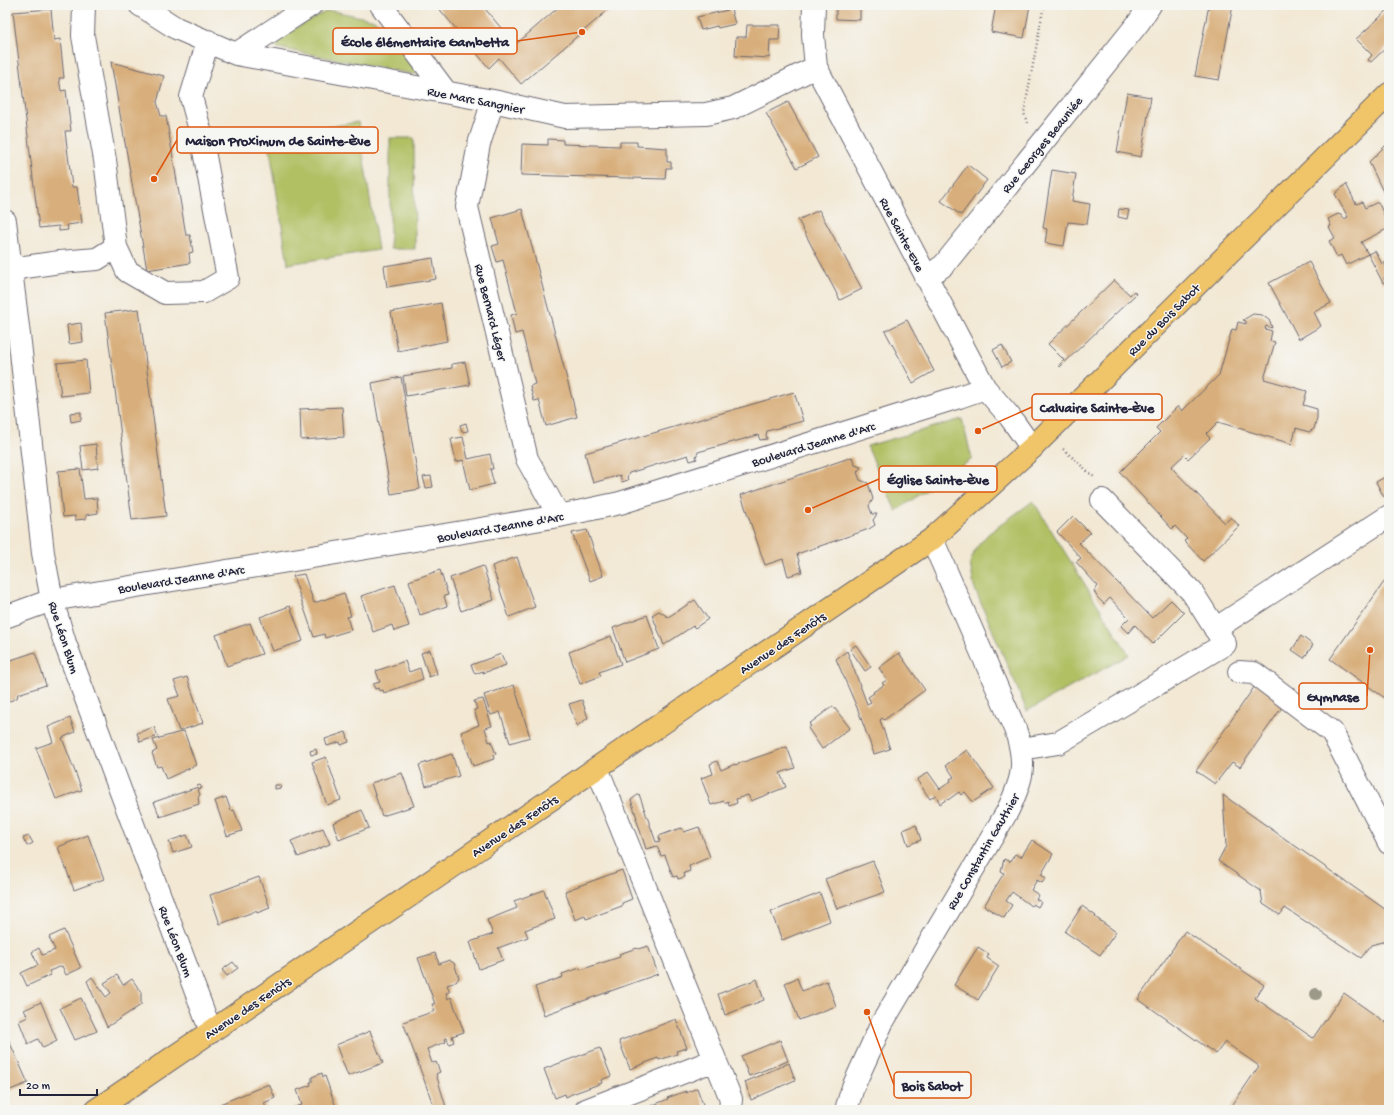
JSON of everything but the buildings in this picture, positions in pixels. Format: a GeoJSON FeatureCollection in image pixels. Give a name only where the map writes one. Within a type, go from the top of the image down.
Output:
{"type":"FeatureCollection","features":[{"type":"Feature","properties":{"kind":"main road","name":"Rue du Bois Sabot"},"geometry":{"type":"LineString","coordinates":[[932,539],[1039,441],[1389,94]]}},
{"type":"Feature","properties":{"kind":"main road","name":"Avenue des Fenôts"},"geometry":{"type":"LineString","coordinates":[[96,1110],[932,539]]}},
{"type":"Feature","properties":{"kind":"street"},"geometry":{"type":"LineString","coordinates":[[84,5],[83,36],[105,160],[116,247],[127,271],[165,293],[204,292],[228,278],[200,130],[191,97],[208,41]]}},
{"type":"Feature","properties":{"kind":"street","name":"Rue Marc Sangnier"},"geometry":{"type":"LineString","coordinates":[[140,5],[176,28],[236,54],[446,92],[565,117],[706,114],[733,108],[816,67]]}},
{"type":"Feature","properties":{"kind":"street"},"geometry":{"type":"LineString","coordinates":[[236,54],[311,5]]}},
{"type":"Feature","properties":{"kind":"street"},"geometry":{"type":"LineString","coordinates":[[381,5],[446,92]]}},
{"type":"Feature","properties":{"kind":"street","name":"Rue Sainte-Eve"},"geometry":{"type":"LineString","coordinates":[[814,5],[813,34],[816,67],[985,388],[1010,417],[1039,441]]}},
{"type":"Feature","properties":{"kind":"street","name":"Rue Georges Beauniée"},"geometry":{"type":"LineString","coordinates":[[926,278],[944,265],[1139,22],[1150,5]]}},
{"type":"Feature","properties":{"kind":"street","name":"Rue Bernard Léger"},"geometry":{"type":"LineString","coordinates":[[493,101],[479,144],[467,207],[527,459],[559,516]]}},
{"type":"Feature","properties":{"kind":"street","name":"Rue Léon Blum"},"geometry":{"type":"LineString","coordinates":[[5,221],[11,269],[13,344],[43,553],[52,600],[65,643],[211,1032]]}},
{"type":"Feature","properties":{"kind":"street"},"geometry":{"type":"LineString","coordinates":[[11,269],[60,262],[97,259],[116,247]]}},
{"type":"Feature","properties":{"kind":"street","name":"Boulevard Jeanne d'Arc"},"geometry":{"type":"LineString","coordinates":[[5,617],[52,600],[559,516],[620,503],[952,400],[985,388]]}},
{"type":"Feature","properties":{"kind":"street"},"geometry":{"type":"LineString","coordinates":[[1021,749],[1058,743],[1225,644],[1192,592],[1102,500]]}},
{"type":"Feature","properties":{"kind":"street"},"geometry":{"type":"LineString","coordinates":[[1216,629],[1389,516]]}},
{"type":"Feature","properties":{"kind":"street","name":"Rue Constantin Gauthier"},"geometry":{"type":"LineString","coordinates":[[846,1110],[853,1087],[882,1023],[1007,812],[1020,780],[1023,760],[1019,740],[932,539]]}},
{"type":"Feature","properties":{"kind":"street"},"geometry":{"type":"LineString","coordinates":[[1239,672],[1254,672],[1332,732],[1389,843]]}},
{"type":"Feature","properties":{"kind":"street"},"geometry":{"type":"LineString","coordinates":[[597,768],[731,1099],[730,1110]]}},
{"type":"Feature","properties":{"kind":"street"},"geometry":{"type":"LineString","coordinates":[[586,1110],[715,1060]]}},
{"type":"Feature","properties":{"kind":"path"},"geometry":{"type":"LineString","coordinates":[[1036,150],[1024,113],[1044,5]]}},
{"type":"Feature","properties":{"kind":"path"},"geometry":{"type":"LineString","coordinates":[[1039,441],[1102,484],[1102,500]]}},
{"type":"Feature","properties":{"kind":"green space"},"geometry":{"type":"Polygon","coordinates":[[[328,11],[371,19],[381,23],[418,70],[415,74],[412,74],[278,48],[273,42],[328,11]]]}},
{"type":"Feature","properties":{"kind":"green space"},"geometry":{"type":"Polygon","coordinates":[[[358,122],[378,250],[288,264],[268,137],[358,122]]]}},
{"type":"Feature","properties":{"kind":"green space"},"geometry":{"type":"Polygon","coordinates":[[[390,138],[414,138],[415,249],[390,249],[390,138]]]}},
{"type":"Feature","properties":{"kind":"green space"},"geometry":{"type":"Polygon","coordinates":[[[962,419],[972,459],[896,511],[867,446],[962,419]]]}},
{"type":"Feature","properties":{"kind":"green space"},"geometry":{"type":"Polygon","coordinates":[[[1033,501],[1129,655],[1027,711],[974,587],[970,563],[976,548],[988,534],[1033,501]]]}},
{"type":"Feature","properties":{"kind":"place","name":"École élémentaire Gambetta"},"geometry":{"type":"Point","coordinates":[582,32]}},
{"type":"Feature","properties":{"kind":"place","name":"Maison Proximum de Sainte-Ève"},"geometry":{"type":"Point","coordinates":[154,179]}},
{"type":"Feature","properties":{"kind":"place","name":"Calvaire Sainte-Ève"},"geometry":{"type":"Point","coordinates":[978,431]}},
{"type":"Feature","properties":{"kind":"place","name":"Église Sainte-Ève"},"geometry":{"type":"Point","coordinates":[808,510]}},
{"type":"Feature","properties":{"kind":"place","name":"Gymnase"},"geometry":{"type":"Point","coordinates":[1370,650]}},
{"type":"Feature","properties":{"kind":"place","name":"Bois Sabot"},"geometry":{"type":"Point","coordinates":[867,1012]}}]}
